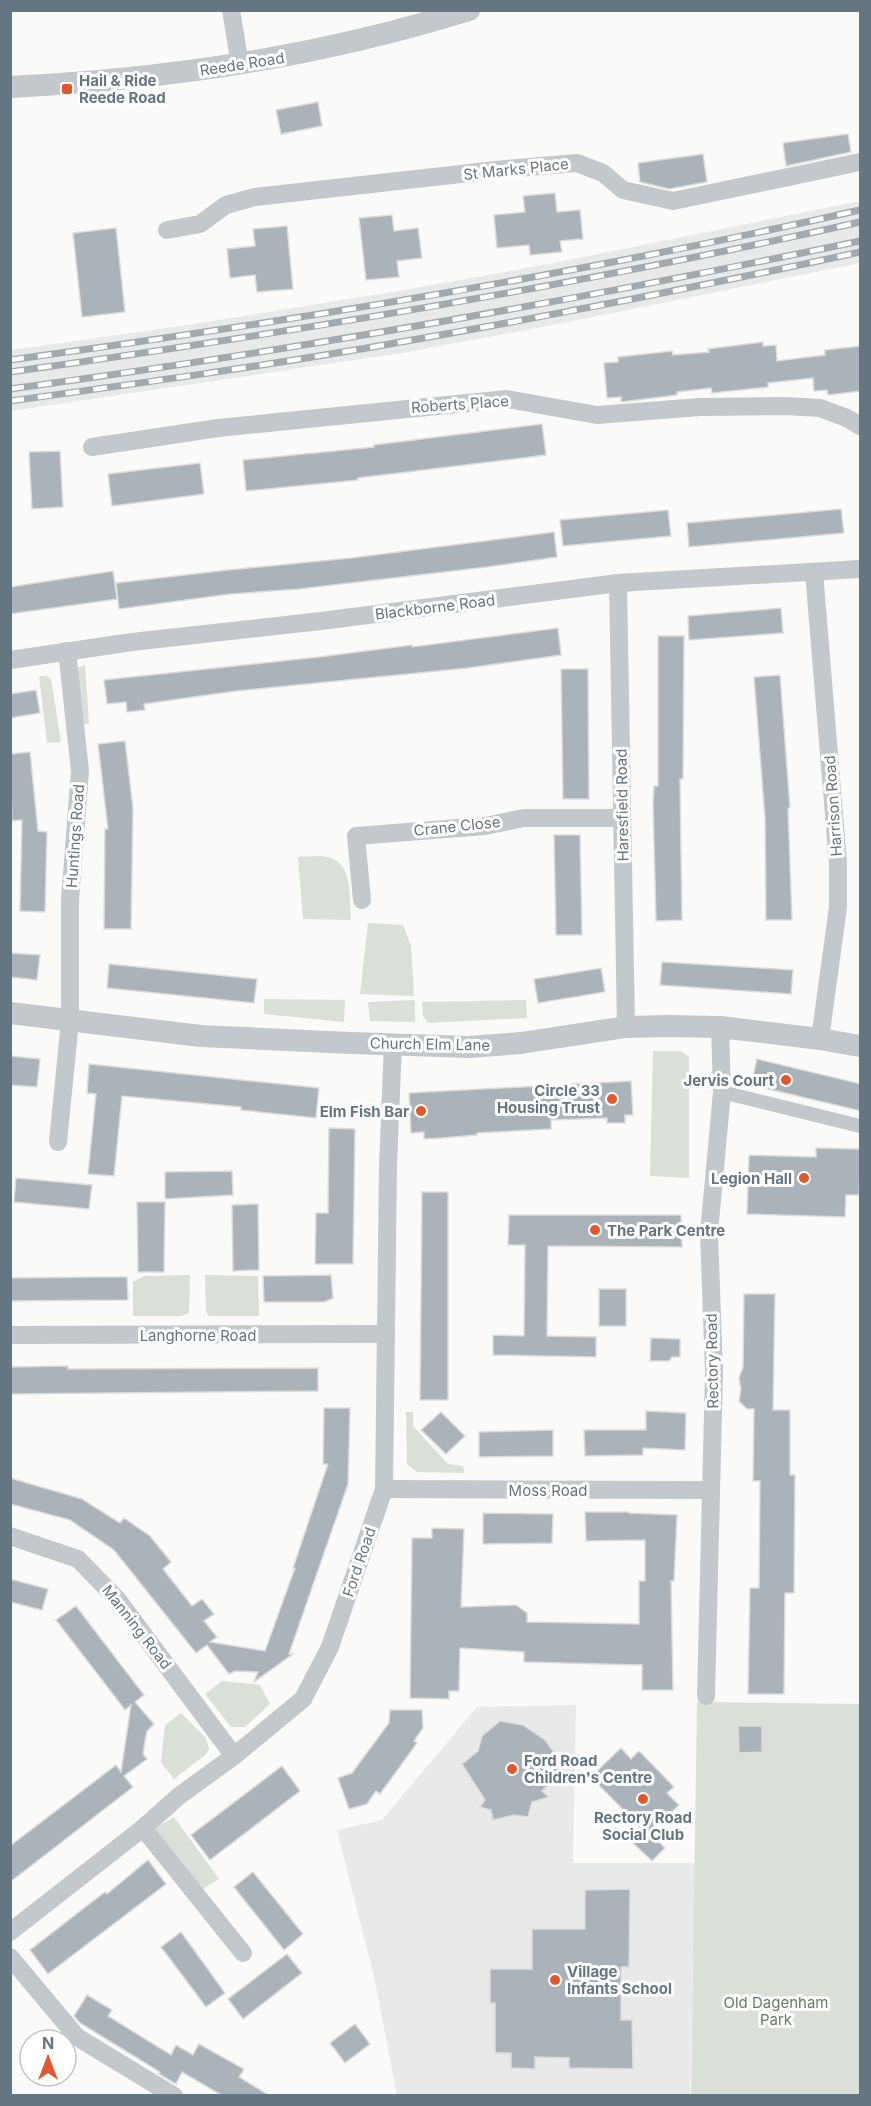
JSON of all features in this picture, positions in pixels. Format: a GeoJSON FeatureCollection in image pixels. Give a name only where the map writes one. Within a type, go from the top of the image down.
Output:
{"type":"FeatureCollection","features":[{"type":"Feature","properties":{"kind":"street"},"geometry":{"type":"LineString","coordinates":[[231,10],[240,65]]}},
{"type":"Feature","properties":{"kind":"street","name":"Reede Road"},"geometry":{"type":"LineString","coordinates":[[10,87],[157,77],[240,65],[298,55],[382,36],[469,10]]}},
{"type":"Feature","properties":{"kind":"street","name":"St Marks Place"},"geometry":{"type":"LineString","coordinates":[[166,230],[200,224],[226,205],[255,197],[505,169],[577,163],[603,173],[623,190],[673,201],[861,162]]}},
{"type":"Feature","properties":{"kind":"street","name":"Roberts Place"},"geometry":{"type":"LineString","coordinates":[[92,447],[218,428],[507,399],[597,415],[700,407],[820,408],[861,426]]}},
{"type":"Feature","properties":{"kind":"street","name":"Blackborne Road"},"geometry":{"type":"LineString","coordinates":[[10,660],[132,642],[321,621],[618,583],[861,569]]}},
{"type":"Feature","properties":{"kind":"street","name":"Harrison Road"},"geometry":{"type":"LineString","coordinates":[[814,572],[838,874],[838,907],[820,1039]]}},
{"type":"Feature","properties":{"kind":"street","name":"Haresfield Road"},"geometry":{"type":"LineString","coordinates":[[618,583],[626,1027]]}},
{"type":"Feature","properties":{"kind":"street","name":"Huntings Road"},"geometry":{"type":"LineString","coordinates":[[67,651],[80,771],[70,900],[70,1021]]}},
{"type":"Feature","properties":{"kind":"street","name":"Crane Close"},"geometry":{"type":"LineString","coordinates":[[362,900],[356,836],[485,826],[524,818],[622,818]]}},
{"type":"Feature","properties":{"kind":"street","name":"Church Elm Lane"},"geometry":{"type":"LineString","coordinates":[[10,1013],[201,1036],[469,1047],[521,1043],[626,1027],[720,1027],[861,1046]]}},
{"type":"Feature","properties":{"kind":"street"},"geometry":{"type":"LineString","coordinates":[[58,1142],[70,1021]]}},
{"type":"Feature","properties":{"kind":"street","name":"Rectory Road"},"geometry":{"type":"LineString","coordinates":[[706,1696],[714,1372],[709,1233],[722,1092],[720,1027]]}},
{"type":"Feature","properties":{"kind":"street","name":"Ford Road"},"geometry":{"type":"LineString","coordinates":[[10,1932],[303,1699],[330,1647],[384,1489],[388,1166],[393,1043]]}},
{"type":"Feature","properties":{"kind":"street"},"geometry":{"type":"LineString","coordinates":[[722,1092],[861,1126]]}},
{"type":"Feature","properties":{"kind":"street","name":"Langhorne Road"},"geometry":{"type":"LineString","coordinates":[[10,1335],[386,1334]]}},
{"type":"Feature","properties":{"kind":"street","name":"Moss Road"},"geometry":{"type":"LineString","coordinates":[[384,1489],[711,1490]]}},
{"type":"Feature","properties":{"kind":"street","name":"Manning Road"},"geometry":{"type":"LineString","coordinates":[[10,1536],[78,1559],[97,1577],[117,1599],[234,1756]]}},
{"type":"Feature","properties":{"kind":"street"},"geometry":{"type":"LineString","coordinates":[[143,1828],[243,1953]]}},
{"type":"Feature","properties":{"kind":"street"},"geometry":{"type":"LineString","coordinates":[[10,1957],[76,2037],[174,2096]]}},
{"type":"Feature","properties":{"kind":"shaded area"},"geometry":{"type":"Polygon","coordinates":[[[860,201],[860,263],[403,353],[11,411],[11,350],[392,292],[543,265],[860,201]]]}},
{"type":"Feature","properties":{"kind":"shaded area"},"geometry":{"type":"Polygon","coordinates":[[[576,1705],[573,1863],[695,1863],[690,2095],[397,2095],[374,1976],[337,1830],[382,1820],[477,1707],[576,1705]]]}},
{"type":"Feature","properties":{"kind":"green space"},"geometry":{"type":"Polygon","coordinates":[[[85,665],[89,724],[78,725],[75,669],[85,665]]]}},
{"type":"Feature","properties":{"kind":"green space"},"geometry":{"type":"Polygon","coordinates":[[[39,676],[51,679],[61,742],[47,743],[39,676]]]}},
{"type":"Feature","properties":{"kind":"green space"},"geometry":{"type":"Polygon","coordinates":[[[298,857],[327,857],[336,860],[342,866],[350,892],[351,920],[303,919],[298,857]]]}},
{"type":"Feature","properties":{"kind":"green space"},"geometry":{"type":"Polygon","coordinates":[[[368,923],[403,925],[411,946],[414,996],[360,994],[368,923]]]}},
{"type":"Feature","properties":{"kind":"green space"},"geometry":{"type":"Polygon","coordinates":[[[264,999],[345,1000],[344,1022],[264,1014],[264,999]]]}},
{"type":"Feature","properties":{"kind":"green space"},"geometry":{"type":"Polygon","coordinates":[[[415,1000],[415,1022],[370,1021],[368,1002],[415,1000]]]}},
{"type":"Feature","properties":{"kind":"green space"},"geometry":{"type":"Polygon","coordinates":[[[526,1000],[527,1018],[428,1023],[423,1016],[422,1002],[526,1000]]]}},
{"type":"Feature","properties":{"kind":"green space"},"geometry":{"type":"Polygon","coordinates":[[[653,1051],[681,1051],[689,1057],[689,1178],[650,1176],[653,1051]]]}},
{"type":"Feature","properties":{"kind":"green space"},"geometry":{"type":"Polygon","coordinates":[[[190,1275],[189,1313],[181,1316],[133,1316],[133,1282],[144,1276],[190,1275]]]}},
{"type":"Feature","properties":{"kind":"green space"},"geometry":{"type":"Polygon","coordinates":[[[205,1275],[258,1276],[259,1316],[209,1316],[206,1311],[205,1275]]]}},
{"type":"Feature","properties":{"kind":"green space"},"geometry":{"type":"Polygon","coordinates":[[[406,1412],[413,1412],[413,1426],[448,1464],[463,1466],[464,1473],[417,1472],[407,1464],[406,1412]]]}},
{"type":"Feature","properties":{"kind":"green space"},"geometry":{"type":"Polygon","coordinates":[[[222,1681],[260,1685],[270,1704],[245,1727],[231,1727],[205,1694],[222,1681]]]}},
{"type":"Feature","properties":{"kind":"green space","name":"Old Dagenham Park"},"geometry":{"type":"Polygon","coordinates":[[[697,1702],[860,1704],[860,2095],[691,2096],[697,1702]]]}},
{"type":"Feature","properties":{"kind":"green space"},"geometry":{"type":"Polygon","coordinates":[[[181,1713],[206,1738],[209,1749],[205,1755],[174,1779],[161,1762],[165,1725],[181,1713]]]}},
{"type":"Feature","properties":{"kind":"green space"},"geometry":{"type":"Polygon","coordinates":[[[174,1817],[219,1879],[199,1891],[154,1833],[157,1827],[174,1817]]]}},
{"type":"Feature","properties":{"kind":"building"},"geometry":{"type":"Polygon","coordinates":[[[318,102],[322,126],[281,134],[276,110],[318,102]]]}},
{"type":"Feature","properties":{"kind":"building"},"geometry":{"type":"Polygon","coordinates":[[[848,134],[851,152],[786,166],[783,143],[848,134]]]}},
{"type":"Feature","properties":{"kind":"building"},"geometry":{"type":"Polygon","coordinates":[[[703,154],[707,182],[669,189],[640,182],[638,163],[703,154]]]}},
{"type":"Feature","properties":{"kind":"building"},"geometry":{"type":"Polygon","coordinates":[[[555,193],[557,212],[580,210],[583,239],[560,241],[562,252],[530,255],[529,245],[497,248],[494,215],[525,212],[523,196],[555,193]]]}},
{"type":"Feature","properties":{"kind":"building"},"geometry":{"type":"Polygon","coordinates":[[[392,215],[394,231],[418,228],[422,258],[397,261],[399,277],[366,280],[359,218],[392,215]]]}},
{"type":"Feature","properties":{"kind":"building"},"geometry":{"type":"Polygon","coordinates":[[[287,226],[293,289],[257,292],[255,275],[230,278],[227,249],[255,246],[253,229],[287,226]]]}},
{"type":"Feature","properties":{"kind":"building"},"geometry":{"type":"Polygon","coordinates":[[[116,228],[125,312],[82,317],[73,233],[116,228]]]}},
{"type":"Feature","properties":{"kind":"building"},"geometry":{"type":"Polygon","coordinates":[[[763,342],[763,346],[776,345],[777,361],[825,355],[825,350],[861,346],[861,391],[828,395],[827,390],[814,391],[813,378],[768,383],[768,387],[712,393],[711,388],[621,402],[621,397],[607,398],[604,363],[618,362],[618,357],[672,351],[673,355],[709,352],[708,349],[763,342]]]}},
{"type":"Feature","properties":{"kind":"building"},"geometry":{"type":"Polygon","coordinates":[[[542,424],[546,455],[358,478],[358,480],[246,491],[243,460],[374,447],[374,445],[542,424]]]}},
{"type":"Feature","properties":{"kind":"building"},"geometry":{"type":"Polygon","coordinates":[[[60,451],[63,507],[32,509],[29,452],[60,451]]]}},
{"type":"Feature","properties":{"kind":"building"},"geometry":{"type":"Polygon","coordinates":[[[200,463],[204,494],[112,506],[108,474],[200,463]]]}},
{"type":"Feature","properties":{"kind":"building"},"geometry":{"type":"Polygon","coordinates":[[[841,509],[844,533],[689,547],[687,523],[841,509]]]}},
{"type":"Feature","properties":{"kind":"building"},"geometry":{"type":"Polygon","coordinates":[[[668,510],[671,536],[563,546],[560,520],[668,510]]]}},
{"type":"Feature","properties":{"kind":"building"},"geometry":{"type":"Polygon","coordinates":[[[554,532],[557,557],[119,609],[116,583],[351,558],[554,532]]]}},
{"type":"Feature","properties":{"kind":"building"},"geometry":{"type":"Polygon","coordinates":[[[113,571],[117,599],[10,614],[10,587],[113,571]]]}},
{"type":"Feature","properties":{"kind":"building"},"geometry":{"type":"Polygon","coordinates":[[[781,608],[783,633],[689,640],[688,616],[781,608]]]}},
{"type":"Feature","properties":{"kind":"building"},"geometry":{"type":"Polygon","coordinates":[[[558,628],[561,655],[468,668],[236,691],[144,704],[145,710],[127,712],[126,702],[107,704],[104,680],[412,645],[412,647],[558,628]]]}},
{"type":"Feature","properties":{"kind":"building"},"geometry":{"type":"Polygon","coordinates":[[[658,636],[684,636],[683,779],[680,779],[682,920],[656,921],[653,803],[654,786],[658,786],[658,636]]]}},
{"type":"Feature","properties":{"kind":"building"},"geometry":{"type":"Polygon","coordinates":[[[561,669],[588,669],[589,799],[563,799],[561,669]]]}},
{"type":"Feature","properties":{"kind":"building"},"geometry":{"type":"Polygon","coordinates":[[[780,675],[790,808],[788,808],[792,920],[766,920],[765,818],[754,677],[780,675]]]}},
{"type":"Feature","properties":{"kind":"building"},"geometry":{"type":"Polygon","coordinates":[[[36,690],[40,713],[10,718],[10,694],[36,690]]]}},
{"type":"Feature","properties":{"kind":"building"},"geometry":{"type":"Polygon","coordinates":[[[125,741],[133,808],[131,929],[104,929],[105,829],[108,829],[98,744],[125,741]]]}},
{"type":"Feature","properties":{"kind":"building"},"geometry":{"type":"Polygon","coordinates":[[[30,752],[38,831],[47,832],[45,912],[20,911],[22,820],[12,821],[10,754],[30,752]]]}},
{"type":"Feature","properties":{"kind":"building"},"geometry":{"type":"Polygon","coordinates":[[[554,835],[580,835],[582,935],[556,935],[554,835]]]}},
{"type":"Feature","properties":{"kind":"building"},"geometry":{"type":"Polygon","coordinates":[[[10,953],[40,955],[37,980],[10,977],[10,953]]]}},
{"type":"Feature","properties":{"kind":"building"},"geometry":{"type":"Polygon","coordinates":[[[662,962],[793,970],[791,994],[660,985],[662,962]]]}},
{"type":"Feature","properties":{"kind":"building"},"geometry":{"type":"Polygon","coordinates":[[[109,964],[257,979],[254,1003],[107,988],[109,964]]]}},
{"type":"Feature","properties":{"kind":"building"},"geometry":{"type":"Polygon","coordinates":[[[601,968],[605,992],[538,1003],[534,979],[601,968]]]}},
{"type":"Feature","properties":{"kind":"building"},"geometry":{"type":"Polygon","coordinates":[[[10,1056],[40,1059],[37,1087],[10,1085],[10,1056]]]}},
{"type":"Feature","properties":{"kind":"building"},"geometry":{"type":"Polygon","coordinates":[[[757,1059],[861,1084],[861,1111],[751,1085],[757,1059]]]}},
{"type":"Feature","properties":{"kind":"building"},"geometry":{"type":"Polygon","coordinates":[[[89,1064],[319,1088],[316,1118],[241,1110],[241,1107],[122,1096],[114,1176],[88,1174],[96,1094],[87,1093],[89,1064]]]}},
{"type":"Feature","properties":{"kind":"building"},"geometry":{"type":"Polygon","coordinates":[[[631,1081],[633,1115],[625,1115],[625,1123],[607,1123],[607,1118],[551,1120],[551,1129],[477,1133],[477,1135],[424,1139],[424,1132],[411,1133],[409,1093],[631,1081]]]}},
{"type":"Feature","properties":{"kind":"building"},"geometry":{"type":"Polygon","coordinates":[[[329,1128],[355,1129],[353,1264],[315,1264],[316,1213],[328,1213],[329,1128]]]}},
{"type":"Feature","properties":{"kind":"building","name":"Legion Hall"},"geometry":{"type":"Polygon","coordinates":[[[816,1148],[861,1149],[859,1195],[846,1195],[845,1217],[747,1214],[749,1155],[816,1157],[816,1148]]]}},
{"type":"Feature","properties":{"kind":"building"},"geometry":{"type":"Polygon","coordinates":[[[232,1171],[233,1195],[165,1199],[165,1172],[232,1171]]]}},
{"type":"Feature","properties":{"kind":"building"},"geometry":{"type":"Polygon","coordinates":[[[16,1178],[92,1185],[89,1209],[14,1202],[16,1178]]]}},
{"type":"Feature","properties":{"kind":"building"},"geometry":{"type":"Polygon","coordinates":[[[422,1192],[448,1192],[448,1400],[420,1400],[422,1192]]]}},
{"type":"Feature","properties":{"kind":"building"},"geometry":{"type":"Polygon","coordinates":[[[137,1202],[165,1202],[164,1272],[138,1272],[137,1202]]]}},
{"type":"Feature","properties":{"kind":"building"},"geometry":{"type":"Polygon","coordinates":[[[258,1204],[259,1270],[233,1271],[232,1205],[258,1204]]]}},
{"type":"Feature","properties":{"kind":"building"},"geometry":{"type":"Polygon","coordinates":[[[509,1215],[681,1215],[682,1247],[548,1246],[547,1336],[596,1337],[596,1357],[493,1355],[493,1335],[524,1336],[525,1245],[508,1245],[509,1215]]]}},
{"type":"Feature","properties":{"kind":"building"},"geometry":{"type":"Polygon","coordinates":[[[331,1275],[333,1298],[324,1302],[264,1302],[263,1276],[331,1275]]]}},
{"type":"Feature","properties":{"kind":"building"},"geometry":{"type":"Polygon","coordinates":[[[127,1277],[128,1300],[10,1301],[10,1278],[127,1277]]]}},
{"type":"Feature","properties":{"kind":"building"},"geometry":{"type":"Polygon","coordinates":[[[599,1289],[626,1289],[626,1326],[599,1326],[599,1289]]]}},
{"type":"Feature","properties":{"kind":"building"},"geometry":{"type":"Polygon","coordinates":[[[744,1294],[775,1294],[773,1410],[790,1410],[790,1475],[795,1475],[794,1593],[785,1593],[784,1694],[748,1694],[750,1588],[759,1588],[760,1481],[753,1481],[754,1409],[747,1409],[739,1401],[741,1389],[739,1378],[743,1367],[744,1294]]]}},
{"type":"Feature","properties":{"kind":"building"},"geometry":{"type":"Polygon","coordinates":[[[651,1338],[680,1339],[680,1357],[672,1357],[669,1361],[650,1361],[651,1338]]]}},
{"type":"Feature","properties":{"kind":"building"},"geometry":{"type":"Polygon","coordinates":[[[68,1366],[68,1369],[318,1368],[318,1391],[10,1394],[10,1367],[68,1366]]]}},
{"type":"Feature","properties":{"kind":"building"},"geometry":{"type":"Polygon","coordinates":[[[324,1408],[350,1408],[348,1484],[289,1654],[293,1654],[254,1682],[258,1672],[235,1671],[229,1674],[207,1645],[196,1653],[114,1550],[70,1520],[10,1504],[10,1478],[82,1499],[120,1523],[124,1518],[150,1536],[171,1562],[163,1569],[192,1606],[202,1599],[214,1614],[204,1621],[217,1637],[210,1642],[265,1651],[295,1568],[293,1568],[328,1464],[323,1464],[324,1408]]]}},
{"type":"Feature","properties":{"kind":"building"},"geometry":{"type":"Polygon","coordinates":[[[646,1411],[686,1413],[685,1450],[643,1448],[643,1455],[585,1456],[584,1430],[646,1430],[646,1411]]]}},
{"type":"Feature","properties":{"kind":"building"},"geometry":{"type":"Polygon","coordinates":[[[441,1412],[465,1436],[446,1454],[421,1430],[441,1412]]]}},
{"type":"Feature","properties":{"kind":"building"},"geometry":{"type":"Polygon","coordinates":[[[553,1430],[553,1456],[479,1457],[479,1432],[553,1430]]]}},
{"type":"Feature","properties":{"kind":"building"},"geometry":{"type":"Polygon","coordinates":[[[585,1512],[677,1515],[674,1581],[671,1581],[673,1690],[642,1690],[642,1665],[524,1662],[524,1652],[460,1648],[459,1691],[449,1691],[449,1699],[410,1698],[412,1538],[432,1538],[432,1528],[464,1529],[461,1607],[516,1605],[527,1613],[527,1622],[639,1624],[639,1581],[645,1581],[645,1540],[586,1541],[585,1512]]]}},
{"type":"Feature","properties":{"kind":"building"},"geometry":{"type":"Polygon","coordinates":[[[483,1513],[553,1514],[552,1543],[483,1544],[483,1513]]]}},
{"type":"Feature","properties":{"kind":"building"},"geometry":{"type":"Polygon","coordinates":[[[10,1579],[48,1589],[42,1610],[10,1602],[10,1579]]]}},
{"type":"Feature","properties":{"kind":"building"},"geometry":{"type":"Polygon","coordinates":[[[76,1606],[144,1695],[135,1702],[154,1724],[147,1731],[143,1754],[147,1759],[124,1776],[133,1787],[10,1882],[10,1846],[116,1765],[121,1772],[131,1705],[125,1710],[56,1620],[76,1606]]]}},
{"type":"Feature","properties":{"kind":"building"},"geometry":{"type":"Polygon","coordinates":[[[390,1710],[422,1710],[423,1728],[414,1741],[417,1743],[380,1794],[376,1791],[367,1804],[349,1809],[338,1778],[352,1773],[389,1723],[390,1710]]]}},
{"type":"Feature","properties":{"kind":"building","name":"Ford Road Children's Centre"},"geometry":{"type":"Polygon","coordinates":[[[500,1721],[523,1725],[545,1740],[558,1758],[558,1775],[542,1791],[549,1797],[532,1802],[528,1817],[514,1815],[493,1820],[491,1810],[480,1807],[485,1800],[462,1764],[478,1751],[482,1736],[500,1721]]]}},
{"type":"Feature","properties":{"kind":"building"},"geometry":{"type":"Polygon","coordinates":[[[738,1726],[762,1726],[762,1752],[739,1753],[738,1726]]]}},
{"type":"Feature","properties":{"kind":"building","name":"Rectory Road Social Club"},"geometry":{"type":"Polygon","coordinates":[[[621,1748],[631,1759],[639,1751],[674,1787],[667,1793],[679,1805],[650,1833],[665,1848],[652,1861],[632,1842],[632,1835],[640,1827],[591,1777],[621,1748]]]}},
{"type":"Feature","properties":{"kind":"building"},"geometry":{"type":"Polygon","coordinates":[[[282,1766],[300,1791],[210,1860],[191,1835],[282,1766]]]}},
{"type":"Feature","properties":{"kind":"building"},"geometry":{"type":"Polygon","coordinates":[[[148,1860],[166,1884],[48,1974],[30,1950],[105,1892],[107,1894],[148,1860]]]}},
{"type":"Feature","properties":{"kind":"building"},"geometry":{"type":"Polygon","coordinates":[[[253,1872],[303,1934],[284,1950],[234,1887],[253,1872]]]}},
{"type":"Feature","properties":{"kind":"building","name":"Village Infants School"},"geometry":{"type":"Polygon","coordinates":[[[630,1889],[629,1967],[621,1967],[621,2020],[632,2020],[633,2069],[569,2068],[569,2058],[535,2057],[535,2069],[511,2068],[511,2053],[495,2053],[495,2003],[490,2003],[490,1969],[532,1969],[532,1929],[585,1929],[585,1890],[630,1889]]]}},
{"type":"Feature","properties":{"kind":"building"},"geometry":{"type":"Polygon","coordinates":[[[181,1932],[225,1993],[206,2007],[161,1947],[181,1932]]]}},
{"type":"Feature","properties":{"kind":"building"},"geometry":{"type":"Polygon","coordinates":[[[287,1954],[302,1973],[243,2019],[228,1999],[287,1954]]]}},
{"type":"Feature","properties":{"kind":"building"},"geometry":{"type":"Polygon","coordinates":[[[87,1995],[112,2010],[108,2016],[171,2055],[176,2045],[193,2055],[199,2044],[244,2069],[239,2077],[270,2096],[223,2096],[182,2072],[176,2084],[80,2023],[74,2016],[87,1995]]]}},
{"type":"Feature","properties":{"kind":"building"},"geometry":{"type":"Polygon","coordinates":[[[355,2024],[370,2044],[345,2063],[330,2043],[355,2024]]]}},
{"type":"Feature","properties":{"kind":"railway"},"geometry":{"type":"LineString","coordinates":[[10,360],[224,329],[437,294],[649,255],[860,210]]}},
{"type":"Feature","properties":{"kind":"railway"},"geometry":{"type":"LineString","coordinates":[[10,372],[224,341],[437,306],[755,245],[860,222]]}},
{"type":"Feature","properties":{"kind":"railway"},"geometry":{"type":"LineString","coordinates":[[10,389],[331,341],[649,284],[860,241]]}},
{"type":"Feature","properties":{"kind":"railway"},"geometry":{"type":"LineString","coordinates":[[10,401],[255,366],[401,342],[631,299],[860,252]]}},
{"type":"Feature","properties":{"kind":"place","name":"Hail & Ride Reede Road"},"geometry":{"type":"Point","coordinates":[67,89]}},
{"type":"Feature","properties":{"kind":"place","name":"Jervis Court"},"geometry":{"type":"Point","coordinates":[786,1080]}},
{"type":"Feature","properties":{"kind":"place","name":"Circle 33 Housing Trust"},"geometry":{"type":"Point","coordinates":[612,1099]}},
{"type":"Feature","properties":{"kind":"place","name":"Elm Fish Bar"},"geometry":{"type":"Point","coordinates":[421,1111]}},
{"type":"Feature","properties":{"kind":"place","name":"Legion Hall"},"geometry":{"type":"Point","coordinates":[804,1178]}},
{"type":"Feature","properties":{"kind":"place","name":"The Park Centre"},"geometry":{"type":"Point","coordinates":[595,1230]}},
{"type":"Feature","properties":{"kind":"place","name":"Ford Road Children's Centre"},"geometry":{"type":"Point","coordinates":[512,1769]}},
{"type":"Feature","properties":{"kind":"place","name":"Rectory Road Social Club"},"geometry":{"type":"Point","coordinates":[643,1799]}},
{"type":"Feature","properties":{"kind":"place","name":"Village Infants School"},"geometry":{"type":"Point","coordinates":[555,1980]}}]}
